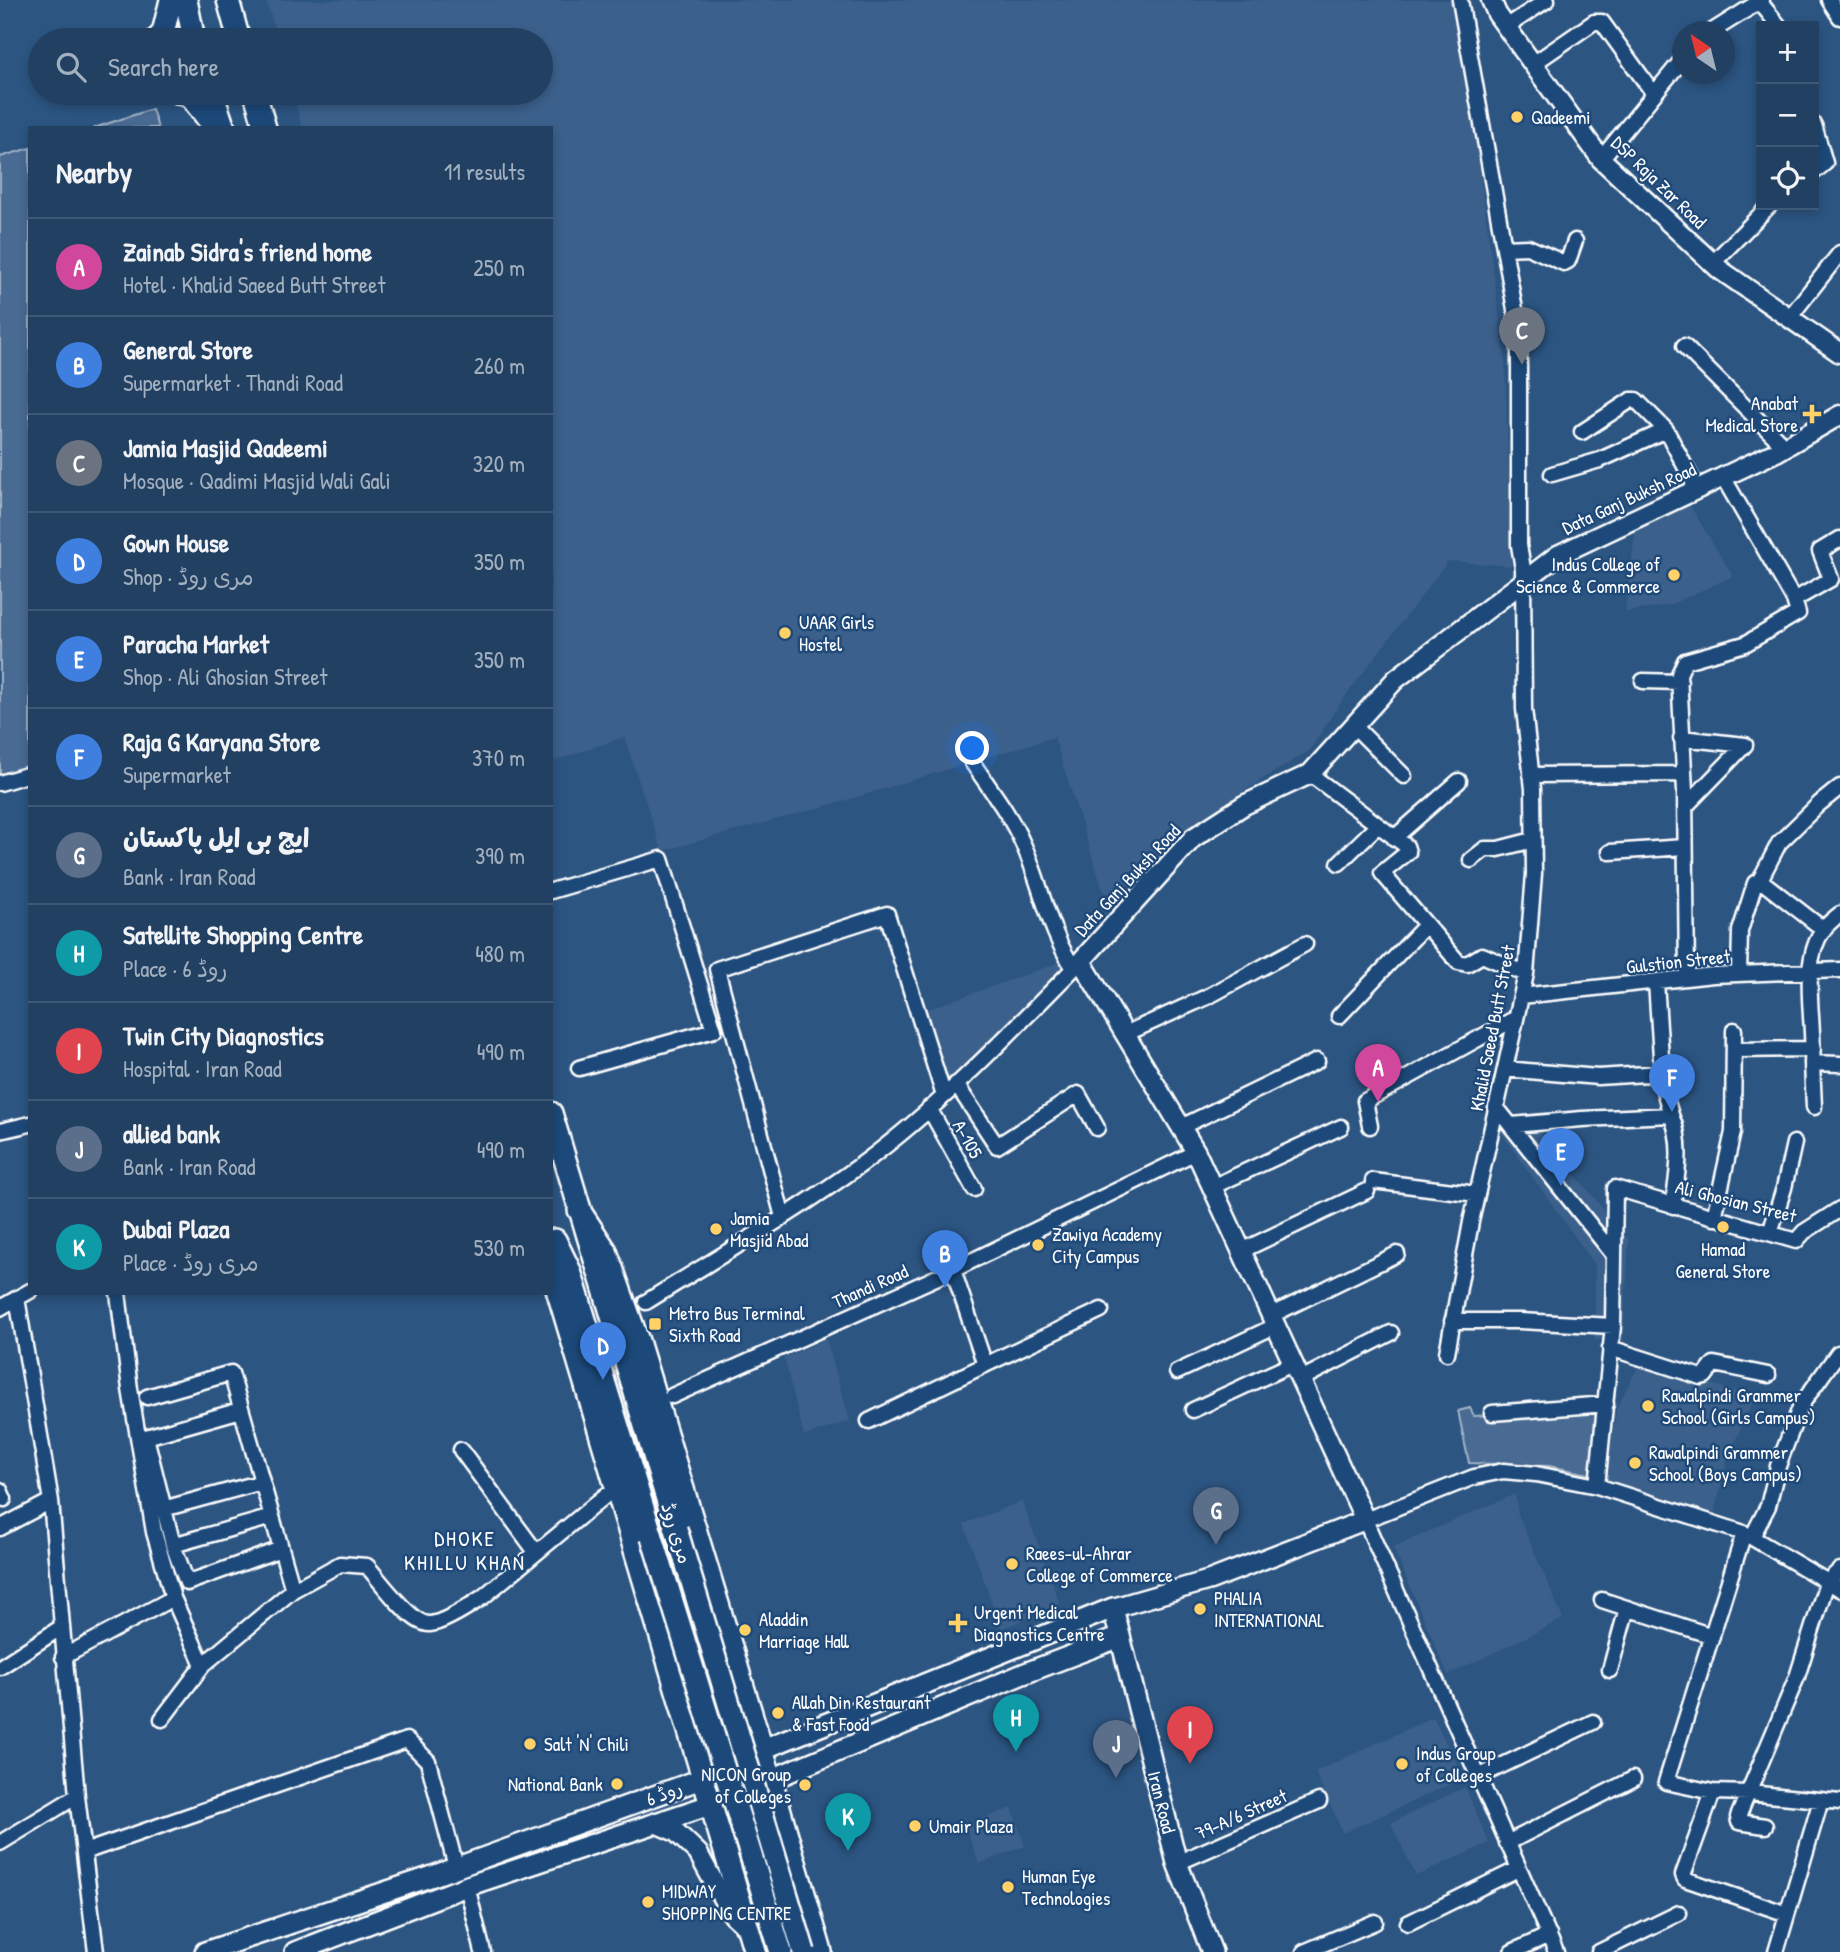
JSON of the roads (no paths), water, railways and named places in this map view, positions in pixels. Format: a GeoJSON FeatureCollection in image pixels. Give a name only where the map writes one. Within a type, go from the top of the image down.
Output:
{"type":"FeatureCollection","features":[{"type":"Feature","properties":{"kind":"main road"},"geometry":{"type":"LineString","coordinates":[[164,28],[171,0]]}},
{"type":"Feature","properties":{"kind":"main road"},"geometry":{"type":"LineString","coordinates":[[186,0],[192,28]]}},
{"type":"Feature","properties":{"kind":"main road"},"geometry":{"type":"LineString","coordinates":[[228,0],[236,28]]}},
{"type":"Feature","properties":{"kind":"main road"},"geometry":{"type":"LineString","coordinates":[[197,105],[213,126]]}},
{"type":"Feature","properties":{"kind":"main road"},"geometry":{"type":"LineString","coordinates":[[216,105],[223,126]]}},
{"type":"Feature","properties":{"kind":"main road"},"geometry":{"type":"LineString","coordinates":[[258,105],[264,126]]}},
{"type":"Feature","properties":{"kind":"main road","name":"مری روڈ"},"geometry":{"type":"LineString","coordinates":[[553,1120],[804,1952]]}},
{"type":"Feature","properties":{"kind":"main road"},"geometry":{"type":"LineString","coordinates":[[579,1210],[606,1251],[638,1341],[821,1952]]}},
{"type":"Feature","properties":{"kind":"main road","name":"مری روڈ"},"geometry":{"type":"LineString","coordinates":[[553,1235],[570,1271],[781,1952]]}},
{"type":"Feature","properties":{"kind":"main road"},"geometry":{"type":"LineString","coordinates":[[553,1266],[554,1279],[754,1952]]}},
{"type":"Feature","properties":{"kind":"main road","name":"روڈ 6"},"geometry":{"type":"LineString","coordinates":[[205,1952],[456,1867],[704,1778],[762,1749],[1113,1608]]}},
{"type":"Feature","properties":{"kind":"main road","name":"Iran Road"},"geometry":{"type":"LineString","coordinates":[[1113,1608],[1177,1863],[1212,1952]]}},
{"type":"Feature","properties":{"kind":"main road","name":"روڈ 6"},"geometry":{"type":"LineString","coordinates":[[295,1952],[467,1886],[710,1805],[1023,1674],[1121,1637]]}},
{"type":"Feature","properties":{"kind":"main road"},"geometry":{"type":"LineString","coordinates":[[745,1921],[746,1897],[751,1890],[764,1882],[788,1880],[804,1895]]}},
{"type":"Feature","properties":{"kind":"street","name":"Khalid Saeed Butt Street"},"geometry":{"type":"LineString","coordinates":[[1447,1353],[1477,1194],[1526,974],[1534,874],[1531,775],[1524,709],[1523,580],[1519,545],[1519,332],[1460,0]]}},
{"type":"Feature","properties":{"kind":"street","name":"DSP Raja Zar Road"},"geometry":{"type":"LineString","coordinates":[[1491,0],[1497,14],[1601,159],[1713,263],[1840,353]]}},
{"type":"Feature","properties":{"kind":"street"},"geometry":{"type":"LineString","coordinates":[[1506,27],[1547,0]]}},
{"type":"Feature","properties":{"kind":"street"},"geometry":{"type":"LineString","coordinates":[[1829,0],[1840,17]]}},
{"type":"Feature","properties":{"kind":"street"},"geometry":{"type":"LineString","coordinates":[[1727,21],[1755,2],[1774,21]]}},
{"type":"Feature","properties":{"kind":"street"},"geometry":{"type":"LineString","coordinates":[[1533,64],[1599,21],[1654,94]]}},
{"type":"Feature","properties":{"kind":"street"},"geometry":{"type":"LineString","coordinates":[[1601,159],[1672,72]]}},
{"type":"Feature","properties":{"kind":"street"},"geometry":{"type":"LineString","coordinates":[[1819,142],[1825,163],[1819,168]]}},
{"type":"Feature","properties":{"kind":"street"},"geometry":{"type":"LineString","coordinates":[[1713,263],[1765,210]]}},
{"type":"Feature","properties":{"kind":"street"},"geometry":{"type":"LineString","coordinates":[[1504,248],[1528,247],[1564,263],[1568,261],[1575,241]]}},
{"type":"Feature","properties":{"kind":"street"},"geometry":{"type":"LineString","coordinates":[[1789,318],[1840,253]]}},
{"type":"Feature","properties":{"kind":"street"},"geometry":{"type":"LineString","coordinates":[[1684,346],[1785,447]]}},
{"type":"Feature","properties":{"kind":"street"},"geometry":{"type":"LineString","coordinates":[[1582,432],[1631,400],[1640,402],[1666,430],[1697,489]]}},
{"type":"Feature","properties":{"kind":"street","name":"Data Ganj Buksh Road"},"geometry":{"type":"LineString","coordinates":[[646,1302],[783,1217],[863,1163],[944,1096],[1078,964],[1193,838],[1244,805],[1310,774],[1396,679],[1523,580],[1559,555],[1785,447],[1840,415]]}},
{"type":"Feature","properties":{"kind":"street"},"geometry":{"type":"LineString","coordinates":[[1552,474],[1600,460],[1666,430]]}},
{"type":"Feature","properties":{"kind":"street"},"geometry":{"type":"LineString","coordinates":[[1687,978],[1685,807],[1679,674],[1685,662],[1745,645],[1798,613],[1794,600],[1723,477]]}},
{"type":"Feature","properties":{"kind":"street"},"geometry":{"type":"LineString","coordinates":[[1794,600],[1830,581],[1832,577],[1820,551],[1840,539]]}},
{"type":"Feature","properties":{"kind":"street"},"geometry":{"type":"LineString","coordinates":[[1643,681],[1680,682]]}},
{"type":"Feature","properties":{"kind":"street"},"geometry":{"type":"LineString","coordinates":[[1354,726],[1405,776]]}},
{"type":"Feature","properties":{"kind":"street"},"geometry":{"type":"LineString","coordinates":[[1681,738],[1745,745],[1685,807]]}},
{"type":"Feature","properties":{"kind":"street"},"geometry":{"type":"LineString","coordinates":[[972,762],[1007,812],[1024,845],[1062,951],[1078,964],[1125,1034],[1196,1152],[1365,1520],[1556,1952]]}},
{"type":"Feature","properties":{"kind":"street"},"geometry":{"type":"LineString","coordinates":[[1310,774],[1406,846],[1408,852],[1382,873],[1425,926],[1462,965],[1482,955],[1526,974]]}},
{"type":"Feature","properties":{"kind":"street"},"geometry":{"type":"LineString","coordinates":[[1531,775],[1684,774]]}},
{"type":"Feature","properties":{"kind":"street"},"geometry":{"type":"LineString","coordinates":[[0,783],[28,775]]}},
{"type":"Feature","properties":{"kind":"street"},"geometry":{"type":"LineString","coordinates":[[1394,838],[1459,781]]}},
{"type":"Feature","properties":{"kind":"street"},"geometry":{"type":"LineString","coordinates":[[1739,974],[1740,931],[1755,883],[1760,880],[1779,843],[1840,787]]}},
{"type":"Feature","properties":{"kind":"street"},"geometry":{"type":"LineString","coordinates":[[1339,863],[1377,826]]}},
{"type":"Feature","properties":{"kind":"street"},"geometry":{"type":"LineString","coordinates":[[1471,860],[1485,849],[1498,849],[1533,840]]}},
{"type":"Feature","properties":{"kind":"street"},"geometry":{"type":"LineString","coordinates":[[1610,852],[1685,847]]}},
{"type":"Feature","properties":{"kind":"street"},"geometry":{"type":"LineString","coordinates":[[553,890],[661,859],[714,1030],[579,1068]]}},
{"type":"Feature","properties":{"kind":"street"},"geometry":{"type":"LineString","coordinates":[[1760,880],[1824,929]]}},
{"type":"Feature","properties":{"kind":"street"},"geometry":{"type":"LineString","coordinates":[[783,1217],[717,969],[887,914],[944,1096]]}},
{"type":"Feature","properties":{"kind":"street"},"geometry":{"type":"LineString","coordinates":[[1814,1107],[1810,970],[1815,947],[1824,929],[1840,914]]}},
{"type":"Feature","properties":{"kind":"street"},"geometry":{"type":"LineString","coordinates":[[1339,1016],[1425,926]]}},
{"type":"Feature","properties":{"kind":"street"},"geometry":{"type":"LineString","coordinates":[[1125,1034],[1222,989],[1305,944]]}},
{"type":"Feature","properties":{"kind":"street","name":"Gulstion Street"},"geometry":{"type":"LineString","coordinates":[[1521,996],[1687,978],[1840,970]]}},
{"type":"Feature","properties":{"kind":"street"},"geometry":{"type":"LineString","coordinates":[[1656,982],[1663,1087],[1680,1147],[1674,1206]]}},
{"type":"Feature","properties":{"kind":"street"},"geometry":{"type":"LineString","coordinates":[[1370,1126],[1365,1101],[1516,1018]]}},
{"type":"Feature","properties":{"kind":"street"},"geometry":{"type":"LineString","coordinates":[[1714,1217],[1733,1132],[1736,1050],[1734,1030]]}},
{"type":"Feature","properties":{"kind":"street"},"geometry":{"type":"LineString","coordinates":[[1736,1050],[1812,1056],[1840,1064]]}},
{"type":"Feature","properties":{"kind":"street"},"geometry":{"type":"LineString","coordinates":[[1181,1127],[1317,1061]]}},
{"type":"Feature","properties":{"kind":"street"},"geometry":{"type":"LineString","coordinates":[[1505,1069],[1598,1077],[1662,1073]]}},
{"type":"Feature","properties":{"kind":"street"},"geometry":{"type":"LineString","coordinates":[[956,1084],[997,1146],[1078,1094],[1097,1128]]}},
{"type":"Feature","properties":{"kind":"street"},"geometry":{"type":"LineString","coordinates":[[1496,1107],[1613,1254],[1613,1326],[1597,1486]]}},
{"type":"Feature","properties":{"kind":"street","name":"A-105"},"geometry":{"type":"LineString","coordinates":[[929,1108],[974,1189]]}},
{"type":"Feature","properties":{"kind":"street"},"geometry":{"type":"LineString","coordinates":[[1512,1125],[1671,1115]]}},
{"type":"Feature","properties":{"kind":"street"},"geometry":{"type":"LineString","coordinates":[[0,1131],[28,1124]]}},
{"type":"Feature","properties":{"kind":"street"},"geometry":{"type":"LineString","coordinates":[[1212,1187],[1341,1127]]}},
{"type":"Feature","properties":{"kind":"street"},"geometry":{"type":"LineString","coordinates":[[1770,1233],[1794,1143]]}},
{"type":"Feature","properties":{"kind":"street","name":"Thandi Road"},"geometry":{"type":"LineString","coordinates":[[672,1396],[953,1270],[1196,1152]]}},
{"type":"Feature","properties":{"kind":"street"},"geometry":{"type":"LineString","coordinates":[[1241,1251],[1370,1186],[1477,1194]]}},
{"type":"Feature","properties":{"kind":"street","name":"Ali Ghosian Street"},"geometry":{"type":"LineString","coordinates":[[1613,1254],[1615,1188],[1796,1241],[1804,1232],[1840,1209]]}},
{"type":"Feature","properties":{"kind":"street"},"geometry":{"type":"LineString","coordinates":[[1177,1372],[1397,1254]]}},
{"type":"Feature","properties":{"kind":"street"},"geometry":{"type":"LineString","coordinates":[[953,1270],[985,1365]]}},
{"type":"Feature","properties":{"kind":"street"},"geometry":{"type":"LineString","coordinates":[[0,1307],[23,1294],[51,1501],[60,1628],[96,1952]]}},
{"type":"Feature","properties":{"kind":"street"},"geometry":{"type":"LineString","coordinates":[[118,1295],[130,1389],[154,1532],[173,1598],[203,1665]]}},
{"type":"Feature","properties":{"kind":"street"},"geometry":{"type":"LineString","coordinates":[[869,1421],[1101,1310]]}},
{"type":"Feature","properties":{"kind":"street"},"geometry":{"type":"LineString","coordinates":[[1452,1321],[1520,1321],[1613,1326]]}},
{"type":"Feature","properties":{"kind":"street"},"geometry":{"type":"LineString","coordinates":[[1193,1410],[1391,1333]]}},
{"type":"Feature","properties":{"kind":"street"},"geometry":{"type":"LineString","coordinates":[[1610,1348],[1701,1377],[1705,1376],[1714,1364],[1768,1375]]}},
{"type":"Feature","properties":{"kind":"street"},"geometry":{"type":"LineString","coordinates":[[1838,1353],[1801,1405],[1778,1466],[1768,1506],[1748,1535],[1712,1636],[1666,1782],[1713,1792],[1840,1802]]}},
{"type":"Feature","properties":{"kind":"street"},"geometry":{"type":"LineString","coordinates":[[148,1397],[227,1373],[233,1376],[293,1590]]}},
{"type":"Feature","properties":{"kind":"street"},"geometry":{"type":"LineString","coordinates":[[1492,1413],[1606,1404]]}},
{"type":"Feature","properties":{"kind":"street"},"geometry":{"type":"LineString","coordinates":[[241,1410],[146,1437],[173,1545],[185,1581],[190,1584],[281,1549]]}},
{"type":"Feature","properties":{"kind":"street"},"geometry":{"type":"LineString","coordinates":[[461,1450],[536,1552]]}},
{"type":"Feature","properties":{"kind":"street"},"geometry":{"type":"LineString","coordinates":[[1113,1608],[1210,1580],[1474,1477],[1503,1471],[1536,1474],[1597,1486],[1748,1535],[1834,1585]]}},
{"type":"Feature","properties":{"kind":"street"},"geometry":{"type":"LineString","coordinates":[[163,1509],[262,1482]]}},
{"type":"Feature","properties":{"kind":"street"},"geometry":{"type":"LineString","coordinates":[[162,1719],[203,1665],[293,1590],[340,1564],[367,1566],[407,1611],[418,1621],[429,1625],[463,1612],[605,1496]]}},
{"type":"Feature","properties":{"kind":"street"},"geometry":{"type":"LineString","coordinates":[[0,1528],[51,1501]]}},
{"type":"Feature","properties":{"kind":"street"},"geometry":{"type":"LineString","coordinates":[[173,1545],[272,1517]]}},
{"type":"Feature","properties":{"kind":"street"},"geometry":{"type":"LineString","coordinates":[[1765,1826],[1739,1822],[1738,1817],[1840,1570]]}},
{"type":"Feature","properties":{"kind":"street"},"geometry":{"type":"LineString","coordinates":[[63,1657],[173,1598]]}},
{"type":"Feature","properties":{"kind":"street"},"geometry":{"type":"LineString","coordinates":[[1602,1600],[1712,1636]]}},
{"type":"Feature","properties":{"kind":"street"},"geometry":{"type":"LineString","coordinates":[[1610,1670],[1627,1608]]}},
{"type":"Feature","properties":{"kind":"street"},"geometry":{"type":"LineString","coordinates":[[0,1667],[60,1628]]}},
{"type":"Feature","properties":{"kind":"street"},"geometry":{"type":"LineString","coordinates":[[1478,1777],[1593,1722]]}},
{"type":"Feature","properties":{"kind":"street"},"geometry":{"type":"LineString","coordinates":[[84,1852],[407,1740],[428,1761],[456,1867]]}},
{"type":"Feature","properties":{"kind":"street"},"geometry":{"type":"LineString","coordinates":[[1507,1843],[1633,1779]]}},
{"type":"Feature","properties":{"kind":"street"},"geometry":{"type":"LineString","coordinates":[[1713,1792],[1683,1875],[1685,1879],[1787,1914]]}},
{"type":"Feature","properties":{"kind":"street"},"geometry":{"type":"LineString","coordinates":[[0,1843],[77,1796]]}},
{"type":"Feature","properties":{"kind":"street"},"geometry":{"type":"LineString","coordinates":[[1776,1952],[1821,1800]]}},
{"type":"Feature","properties":{"kind":"street","name":"79-A/6 Street"},"geometry":{"type":"LineString","coordinates":[[1177,1863],[1320,1801]]}},
{"type":"Feature","properties":{"kind":"street"},"geometry":{"type":"LineString","coordinates":[[654,1823],[676,1832],[698,1853],[733,1915],[745,1921]]}},
{"type":"Feature","properties":{"kind":"street"},"geometry":{"type":"LineString","coordinates":[[1408,1923],[1518,1869]]}},
{"type":"Feature","properties":{"kind":"street"},"geometry":{"type":"LineString","coordinates":[[467,1886],[483,1952]]}},
{"type":"Feature","properties":{"kind":"street"},"geometry":{"type":"LineString","coordinates":[[1599,1952],[1679,1913]]}},
{"type":"Feature","properties":{"kind":"street"},"geometry":{"type":"LineString","coordinates":[[1304,1952],[1375,1922]]}},
{"type":"Feature","properties":{"kind":"street"},"geometry":{"type":"LineString","coordinates":[[1512,1952],[1549,1935]]}},
{"type":"Feature","properties":{"kind":"place","name":"Qadeemi"},"geometry":{"type":"Point","coordinates":[1517,117]}},
{"type":"Feature","properties":{"kind":"place","name":"Jamia Masjid Qadeemi"},"geometry":{"type":"Point","coordinates":[1522,365]}},
{"type":"Feature","properties":{"kind":"place","name":"Anabat Medical Store"},"geometry":{"type":"Point","coordinates":[1812,414]}},
{"type":"Feature","properties":{"kind":"place","name":"Indus College of Science & Commerce"},"geometry":{"type":"Point","coordinates":[1674,575]}},
{"type":"Feature","properties":{"kind":"place","name":"UAAR Girls Hostel"},"geometry":{"type":"Point","coordinates":[785,633]}},
{"type":"Feature","properties":{"kind":"place","name":"Zainab Sidra's friend home"},"geometry":{"type":"Point","coordinates":[1378,1102]}},
{"type":"Feature","properties":{"kind":"place","name":"Raja G Karyana Store"},"geometry":{"type":"Point","coordinates":[1672,1112]}},
{"type":"Feature","properties":{"kind":"place","name":"Paracha Market"},"geometry":{"type":"Point","coordinates":[1561,1186]}},
{"type":"Feature","properties":{"kind":"place","name":"Hamad General Store"},"geometry":{"type":"Point","coordinates":[1723,1227]}},
{"type":"Feature","properties":{"kind":"place","name":"Jamia Masjid Abad"},"geometry":{"type":"Point","coordinates":[716,1229]}},
{"type":"Feature","properties":{"kind":"place","name":"Zawiya Academy City Campus"},"geometry":{"type":"Point","coordinates":[1038,1245]}},
{"type":"Feature","properties":{"kind":"place","name":"General Store"},"geometry":{"type":"Point","coordinates":[945,1288]}},
{"type":"Feature","properties":{"kind":"place","name":"Metro Bus Terminal Sixth Road"},"geometry":{"type":"Point","coordinates":[655,1324]}},
{"type":"Feature","properties":{"kind":"place","name":"Gown House"},"geometry":{"type":"Point","coordinates":[603,1380]}},
{"type":"Feature","properties":{"kind":"place","name":"Rawalpindi Grammer School (Girls Campus)"},"geometry":{"type":"Point","coordinates":[1648,1406]}},
{"type":"Feature","properties":{"kind":"place","name":"Rawalpindi Grammer School (Boys Campus)"},"geometry":{"type":"Point","coordinates":[1635,1463]}},
{"type":"Feature","properties":{"kind":"place","name":"ایچ بی ایل پاکستان"},"geometry":{"type":"Point","coordinates":[1216,1545]}},
{"type":"Feature","properties":{"kind":"place","name":"Raees-ul-Ahrar College of Commerce"},"geometry":{"type":"Point","coordinates":[1012,1564]}},
{"type":"Feature","properties":{"kind":"place","name":"PHALIA INTERNATIONAL"},"geometry":{"type":"Point","coordinates":[1200,1609]}},
{"type":"Feature","properties":{"kind":"place","name":"Urgent Medical Diagnostics Centre"},"geometry":{"type":"Point","coordinates":[958,1623]}},
{"type":"Feature","properties":{"kind":"place","name":"Aladdin Marriage Hall"},"geometry":{"type":"Point","coordinates":[745,1630]}},
{"type":"Feature","properties":{"kind":"place","name":"Allah Din Restaurant & Fast Food"},"geometry":{"type":"Point","coordinates":[778,1713]}},
{"type":"Feature","properties":{"kind":"place","name":"Salt 'N' Chili"},"geometry":{"type":"Point","coordinates":[530,1744]}},
{"type":"Feature","properties":{"kind":"place","name":"Satellite Shopping Centre"},"geometry":{"type":"Point","coordinates":[1016,1752]}},
{"type":"Feature","properties":{"kind":"place","name":"Twin City Diagnostics"},"geometry":{"type":"Point","coordinates":[1190,1764]}},
{"type":"Feature","properties":{"kind":"place","name":"Indus Group of Colleges"},"geometry":{"type":"Point","coordinates":[1402,1764]}},
{"type":"Feature","properties":{"kind":"place","name":"allied bank"},"geometry":{"type":"Point","coordinates":[1116,1778]}},
{"type":"Feature","properties":{"kind":"place","name":"National Bank"},"geometry":{"type":"Point","coordinates":[617,1784]}},
{"type":"Feature","properties":{"kind":"place","name":"NICON Group of Colleges"},"geometry":{"type":"Point","coordinates":[805,1785]}},
{"type":"Feature","properties":{"kind":"place","name":"Umair Plaza"},"geometry":{"type":"Point","coordinates":[915,1826]}},
{"type":"Feature","properties":{"kind":"place","name":"Dubai Plaza"},"geometry":{"type":"Point","coordinates":[848,1851]}},
{"type":"Feature","properties":{"kind":"place","name":"Human Eye Technologies"},"geometry":{"type":"Point","coordinates":[1008,1887]}},
{"type":"Feature","properties":{"kind":"place","name":"MIDWAY SHOPPING CENTRE"},"geometry":{"type":"Point","coordinates":[648,1902]}},
{"type":"Feature","properties":{"kind":"district","name":"DHOKE KHILLU KHAN"},"geometry":{"type":"Point","coordinates":[465,1551]}}]}
